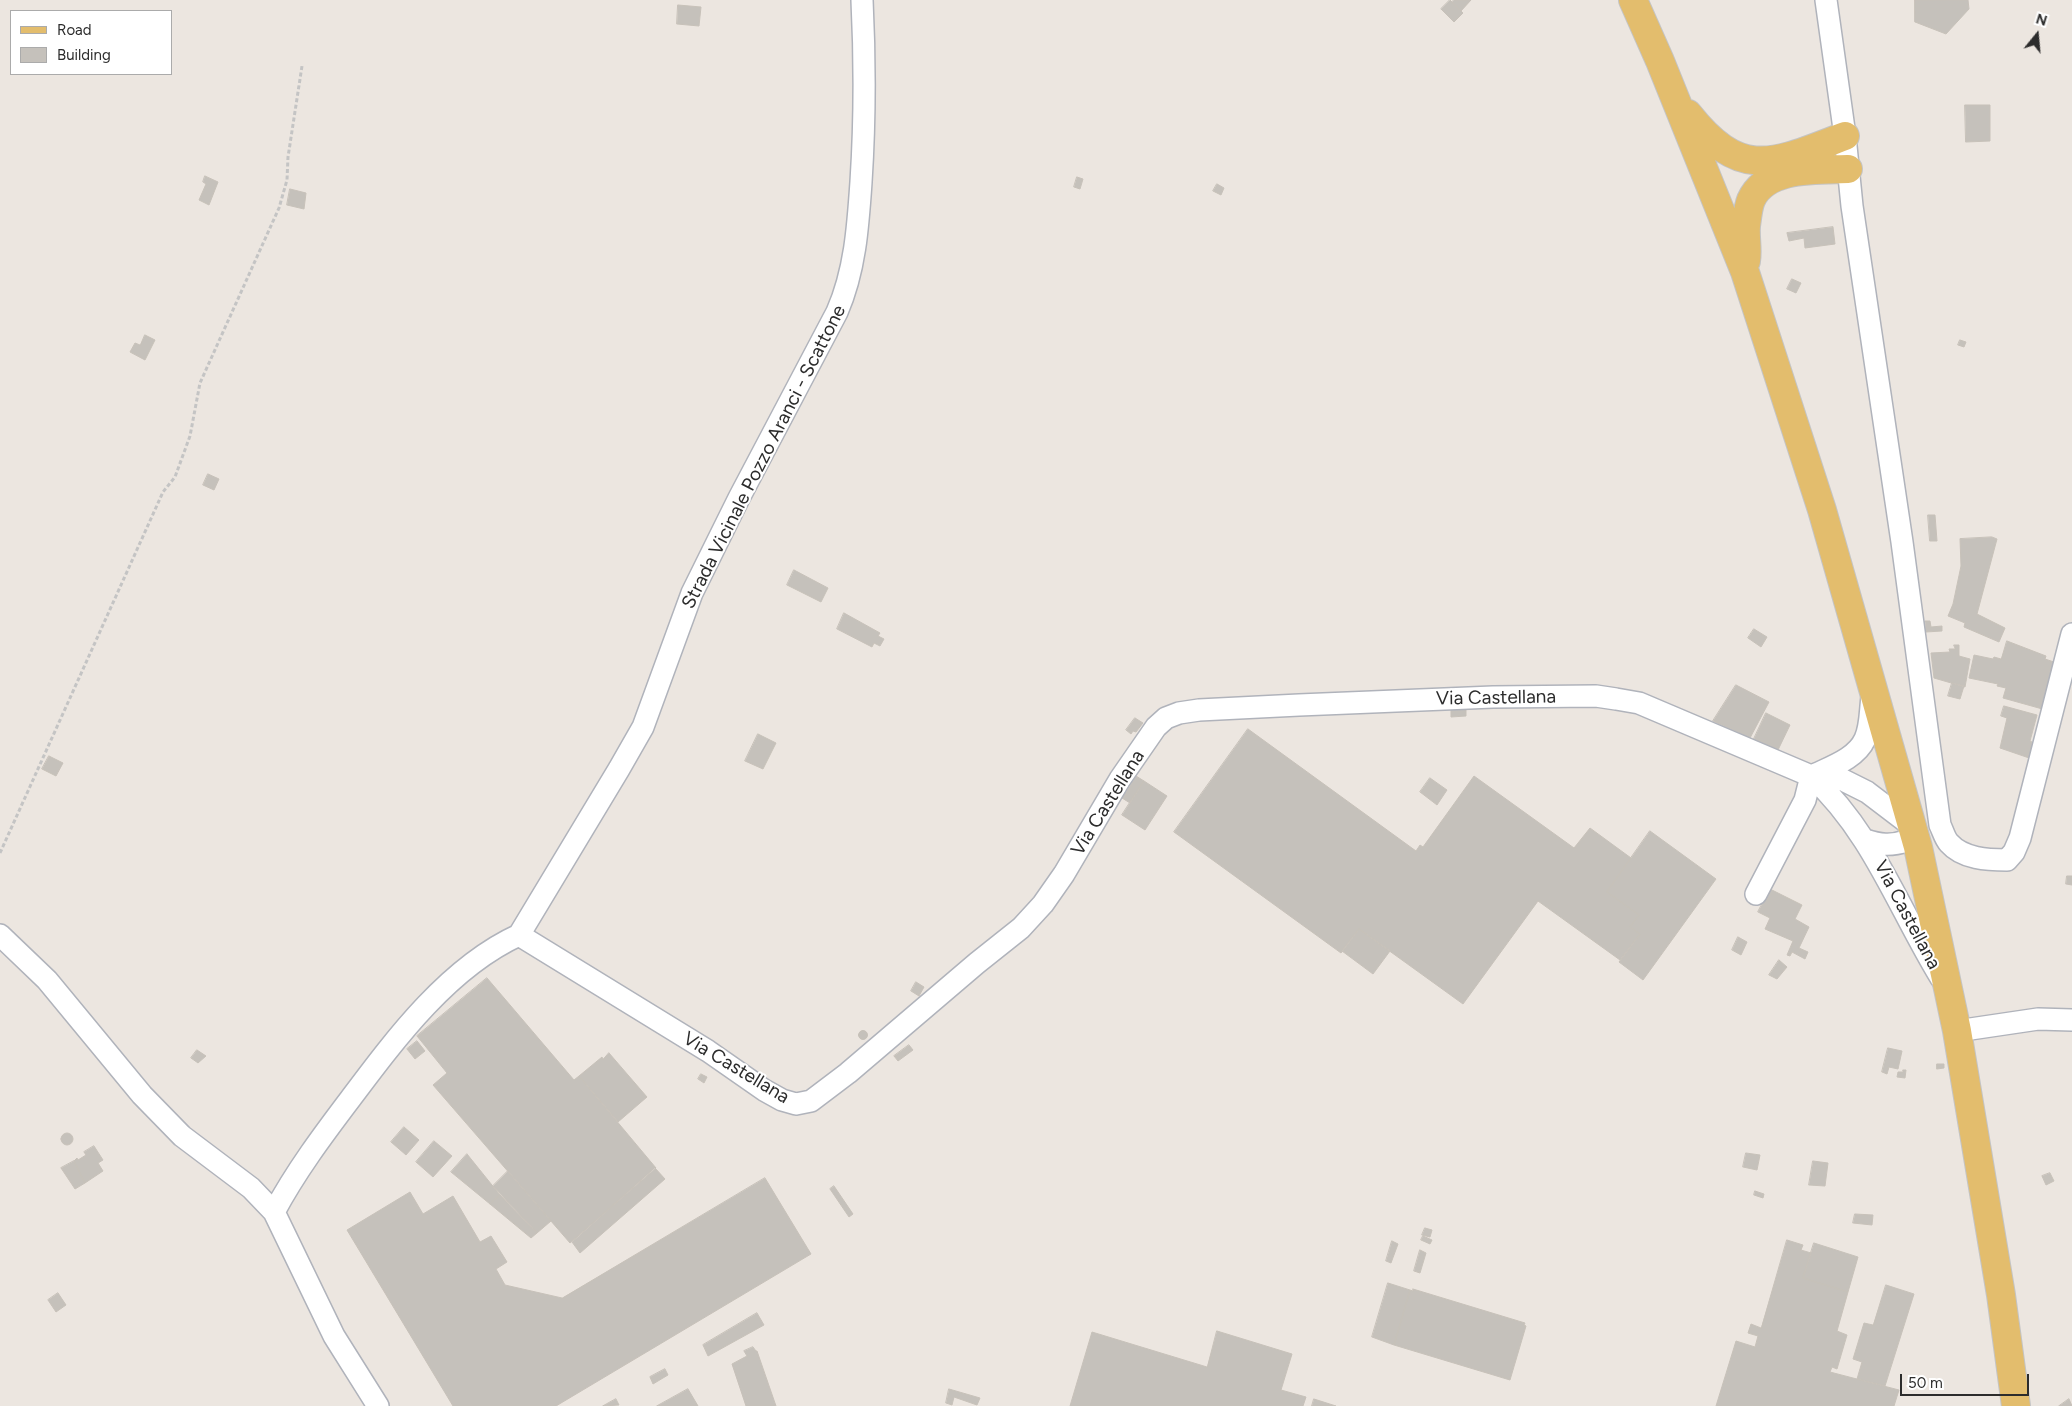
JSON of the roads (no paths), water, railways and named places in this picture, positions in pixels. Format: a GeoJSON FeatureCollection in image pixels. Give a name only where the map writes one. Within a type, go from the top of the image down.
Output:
{"type":"FeatureCollection","features":[{"type":"Feature","properties":{"kind":"main road"},"geometry":{"type":"LineString","coordinates":[[1633,0],[1745,272],[1822,510],[1913,827],[1958,1031],[2001,1295],[2016,1406]]}},
{"type":"Feature","properties":{"kind":"main road"},"geometry":{"type":"LineString","coordinates":[[1674,96],[1716,144],[1727,152],[1757,162],[1772,161],[1845,136]]}},
{"type":"Feature","properties":{"kind":"main road"},"geometry":{"type":"LineString","coordinates":[[1745,272],[1747,258],[1746,226],[1751,200],[1758,190],[1766,182],[1786,174],[1848,169]]}},
{"type":"Feature","properties":{"kind":"street","name":"Strada Vicinale Pozzo Aranci - Scattone"},"geometry":{"type":"LineString","coordinates":[[519,935],[614,778],[642,727],[692,593],[739,498],[847,291],[858,218],[865,119],[862,0]]}},
{"type":"Feature","properties":{"kind":"street"},"geometry":{"type":"LineString","coordinates":[[1826,0],[1845,136],[1853,215],[1904,552],[1940,825],[1949,843],[1964,854],[1989,860],[2006,860],[2014,852],[2020,838],[2072,634]]}},
{"type":"Feature","properties":{"kind":"street"},"geometry":{"type":"LineString","coordinates":[[1756,894],[1805,800],[1811,776],[1842,762],[1865,740],[1869,724],[1873,688]]}},
{"type":"Feature","properties":{"kind":"street","name":"Via Castellana"},"geometry":{"type":"LineString","coordinates":[[519,935],[708,1051],[764,1090],[782,1100],[796,1104],[811,1101],[848,1073],[1020,928],[1043,904],[1064,874],[1120,779],[1156,727],[1166,718],[1179,713],[1199,710],[1493,697],[1596,696],[1639,703],[1811,776],[1843,780],[1859,788],[1913,827],[1906,841],[1894,845],[1879,844],[1865,840]]}},
{"type":"Feature","properties":{"kind":"street","name":"Via Castellana"},"geometry":{"type":"LineString","coordinates":[[1811,776],[1828,792],[1865,840],[1921,945],[1948,990]]}},
{"type":"Feature","properties":{"kind":"street"},"geometry":{"type":"LineString","coordinates":[[0,935],[47,980],[135,1088],[176,1130],[251,1188],[274,1212],[334,1336],[378,1406]]}},
{"type":"Feature","properties":{"kind":"street"},"geometry":{"type":"LineString","coordinates":[[274,1212],[304,1160],[377,1064],[433,998],[481,957],[519,935]]}},
{"type":"Feature","properties":{"kind":"street"},"geometry":{"type":"LineString","coordinates":[[1958,1031],[2038,1020],[2072,1020]]}}]}
